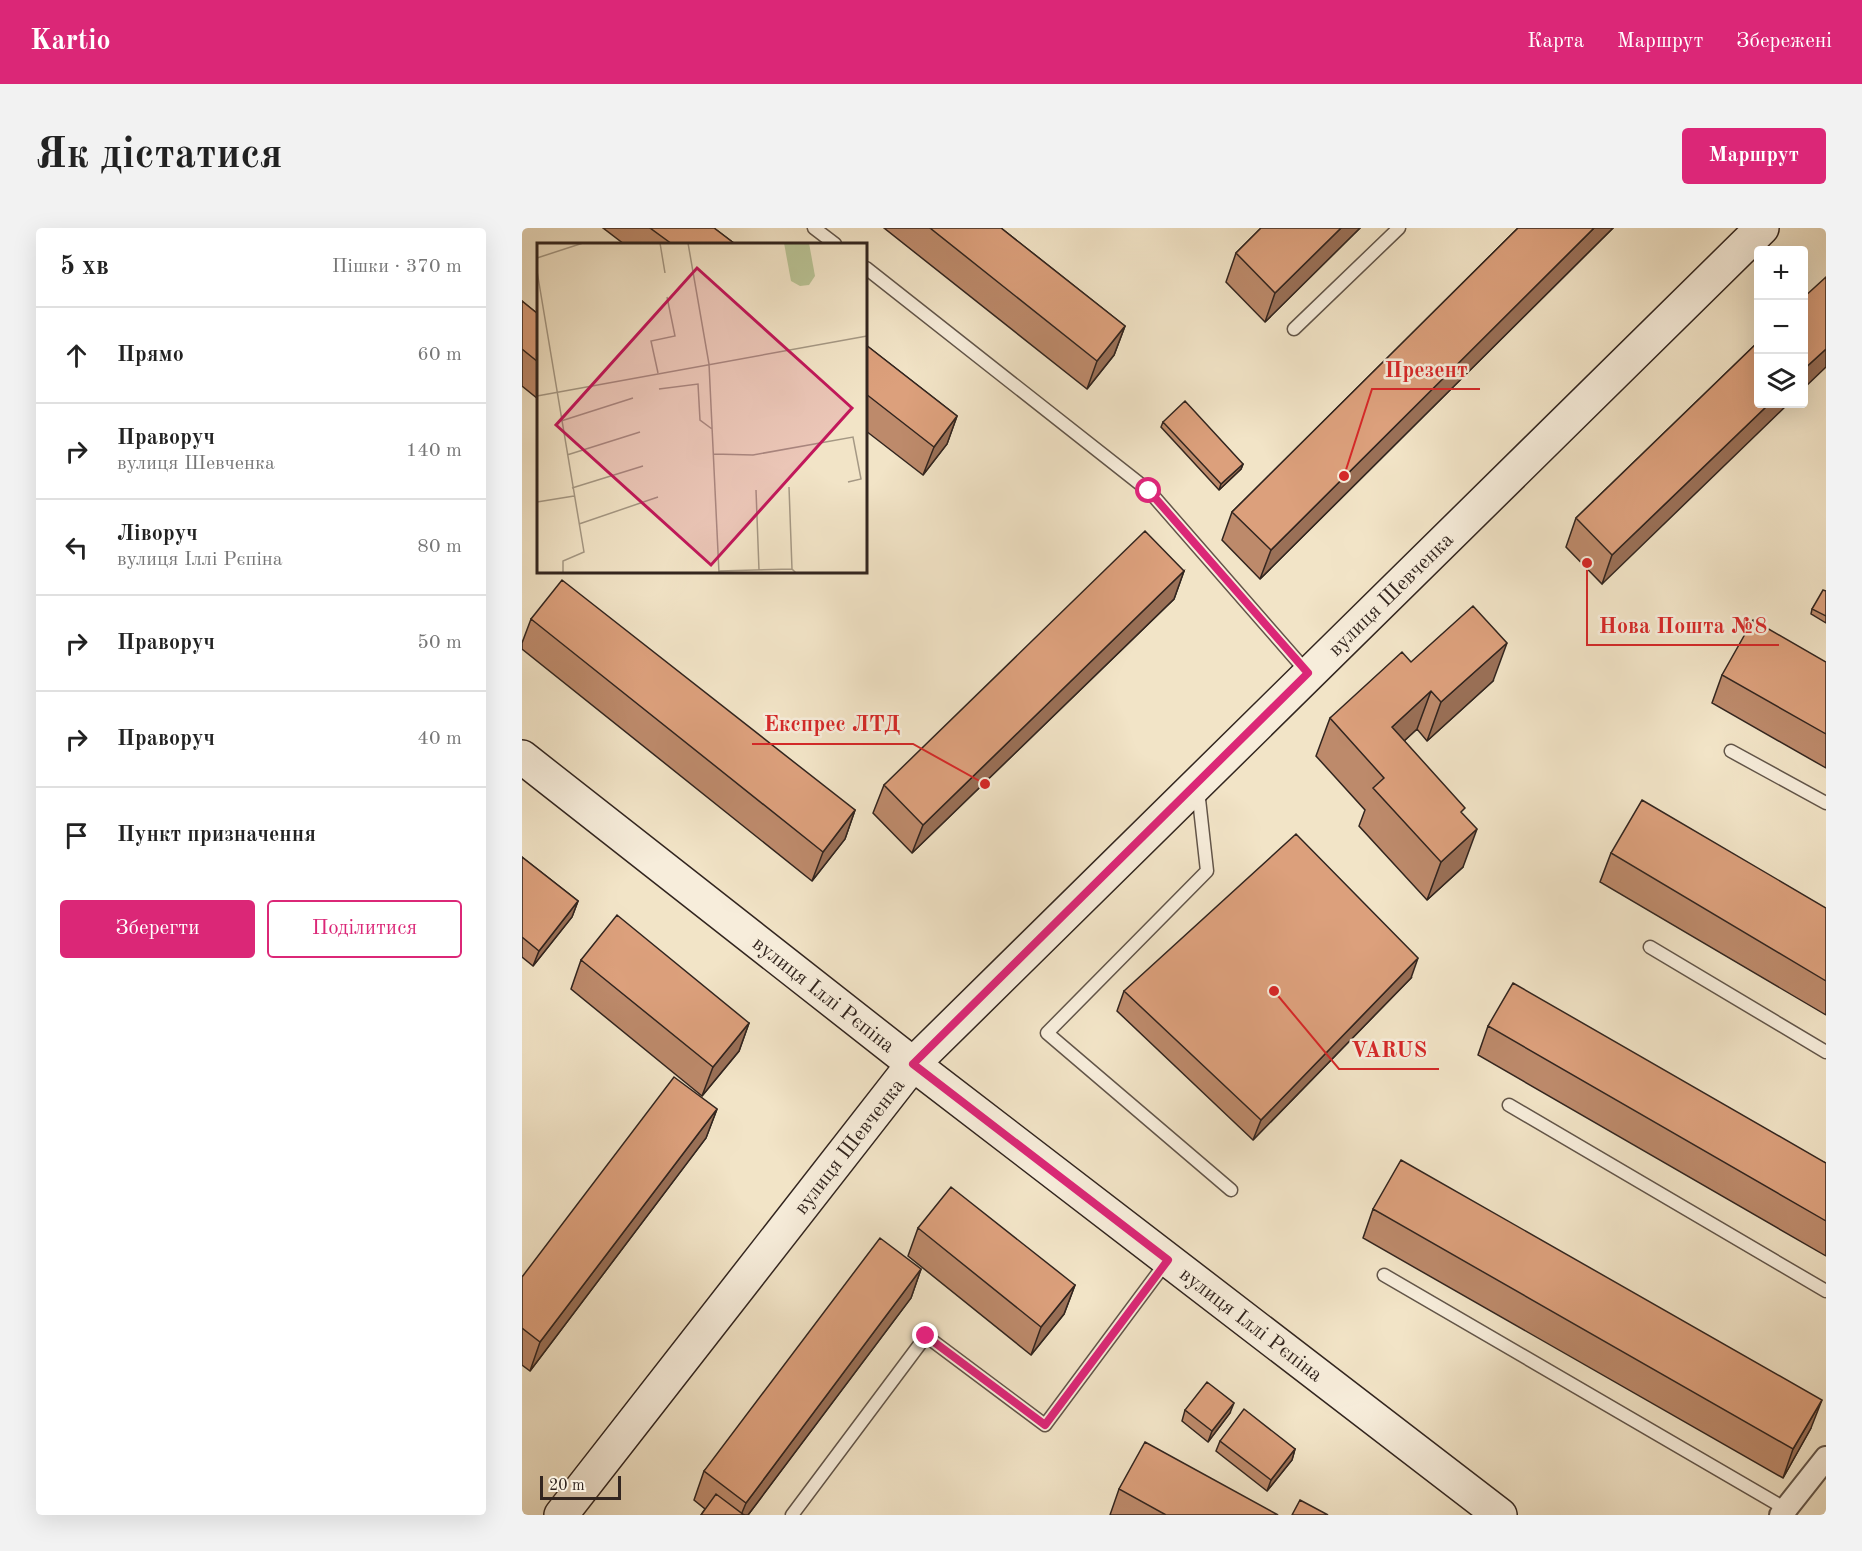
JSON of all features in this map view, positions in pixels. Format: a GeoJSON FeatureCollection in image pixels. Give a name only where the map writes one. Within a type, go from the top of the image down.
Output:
{"type":"FeatureCollection","features":[{"type":"Feature","properties":{"kind":"street","name":"вулиця Шевченка"},"geometry":{"type":"LineString","coordinates":[[561,1515],[913,1064],[1762,228]]}},
{"type":"Feature","properties":{"kind":"street","name":"вулиця Іллі Рєпіна"},"geometry":{"type":"LineString","coordinates":[[522,757],[913,1064],[1500,1515]]}},
{"type":"Feature","properties":{"kind":"street"},"geometry":{"type":"LineString","coordinates":[[1783,1512],[1826,1458]]}},
{"type":"Feature","properties":{"kind":"lane"},"geometry":{"type":"LineString","coordinates":[[814,228],[834,243]]}},
{"type":"Feature","properties":{"kind":"lane"},"geometry":{"type":"LineString","coordinates":[[1294,329],[1399,228]]}},
{"type":"Feature","properties":{"kind":"lane"},"geometry":{"type":"LineString","coordinates":[[867,269],[1149,491],[1308,673]]}},
{"type":"Feature","properties":{"kind":"lane"},"geometry":{"type":"LineString","coordinates":[[1731,751],[1826,803]]}},
{"type":"Feature","properties":{"kind":"lane"},"geometry":{"type":"LineString","coordinates":[[1197,783],[1207,872],[1047,1033],[1231,1190]]}},
{"type":"Feature","properties":{"kind":"lane"},"geometry":{"type":"LineString","coordinates":[[1650,947],[1826,1052]]}},
{"type":"Feature","properties":{"kind":"lane"},"geometry":{"type":"LineString","coordinates":[[1509,1105],[1826,1291]]}},
{"type":"Feature","properties":{"kind":"lane"},"geometry":{"type":"LineString","coordinates":[[792,1515],[926,1336],[1045,1425],[1168,1260]]}},
{"type":"Feature","properties":{"kind":"lane"},"geometry":{"type":"LineString","coordinates":[[1384,1275],[1783,1512]]}},
{"type":"Feature","properties":{"kind":"building"},"geometry":{"type":"Polygon","coordinates":[[[650,228],[714,228],[734,243],[671,243],[650,228]]]}},
{"type":"Feature","properties":{"kind":"building"},"geometry":{"type":"Polygon","coordinates":[[[930,228],[1001,228],[1125,326],[1097,361],[930,228]]]}},
{"type":"Feature","properties":{"kind":"building"},"geometry":{"type":"Polygon","coordinates":[[[1261,228],[1341,228],[1275,293],[1236,253],[1261,228]]]}},
{"type":"Feature","properties":{"kind":"building"},"geometry":{"type":"Polygon","coordinates":[[[1518,228],[1594,228],[1271,550],[1232,512],[1518,228]]]}},
{"type":"Feature","properties":{"kind":"building"},"geometry":{"type":"Polygon","coordinates":[[[1826,277],[1826,349],[1808,365],[1808,300],[1808,293],[1826,277]]]}},
{"type":"Feature","properties":{"kind":"building"},"geometry":{"type":"Polygon","coordinates":[[[522,301],[537,313],[537,361],[522,349],[522,301]]]}},
{"type":"Feature","properties":{"kind":"building"},"geometry":{"type":"Polygon","coordinates":[[[867,346],[957,416],[934,447],[867,395],[867,346]]]}},
{"type":"Feature","properties":{"kind":"building"},"geometry":{"type":"Polygon","coordinates":[[[1754,346],[1754,408],[1765,408],[1612,555],[1576,518],[1754,346]]]}},
{"type":"Feature","properties":{"kind":"building"},"geometry":{"type":"Polygon","coordinates":[[[1185,401],[1243,464],[1221,484],[1163,422],[1185,401]]]}},
{"type":"Feature","properties":{"kind":"building"},"geometry":{"type":"Polygon","coordinates":[[[1145,531],[1184,571],[923,825],[884,785],[1145,531]]]}},
{"type":"Feature","properties":{"kind":"building"},"geometry":{"type":"Polygon","coordinates":[[[562,580],[855,810],[823,852],[531,619],[562,580]]]}},
{"type":"Feature","properties":{"kind":"building"},"geometry":{"type":"Polygon","coordinates":[[[1823,590],[1826,591],[1826,616],[1812,609],[1823,590]]]}},
{"type":"Feature","properties":{"kind":"building"},"geometry":{"type":"Polygon","coordinates":[[[1473,606],[1507,643],[1441,702],[1431,691],[1392,727],[1465,808],[1461,812],[1477,829],[1441,862],[1373,788],[1384,778],[1330,718],[1402,652],[1411,662],[1473,606]]]}},
{"type":"Feature","properties":{"kind":"building"},"geometry":{"type":"Polygon","coordinates":[[[1753,620],[1826,662],[1826,734],[1722,675],[1753,620]]]}},
{"type":"Feature","properties":{"kind":"building"},"geometry":{"type":"Polygon","coordinates":[[[1642,800],[1826,908],[1826,981],[1611,853],[1642,800]]]}},
{"type":"Feature","properties":{"kind":"building"},"geometry":{"type":"Polygon","coordinates":[[[1296,834],[1418,958],[1261,1120],[1124,991],[1296,834]]]}},
{"type":"Feature","properties":{"kind":"building"},"geometry":{"type":"Polygon","coordinates":[[[522,857],[578,901],[539,951],[522,937],[522,857]]]}},
{"type":"Feature","properties":{"kind":"building"},"geometry":{"type":"Polygon","coordinates":[[[617,915],[749,1023],[713,1067],[581,960],[617,915]]]}},
{"type":"Feature","properties":{"kind":"building"},"geometry":{"type":"Polygon","coordinates":[[[1513,983],[1826,1163],[1826,1221],[1488,1026],[1513,983]]]}},
{"type":"Feature","properties":{"kind":"building"},"geometry":{"type":"Polygon","coordinates":[[[674,1077],[717,1109],[540,1342],[522,1328],[522,1277],[674,1077]]]}},
{"type":"Feature","properties":{"kind":"building"},"geometry":{"type":"Polygon","coordinates":[[[1401,1160],[1822,1400],[1793,1449],[1373,1209],[1401,1160]]]}},
{"type":"Feature","properties":{"kind":"building"},"geometry":{"type":"Polygon","coordinates":[[[951,1187],[1075,1285],[1041,1327],[918,1228],[951,1187]]]}},
{"type":"Feature","properties":{"kind":"building"},"geometry":{"type":"Polygon","coordinates":[[[880,1238],[921,1269],[746,1503],[704,1471],[880,1238]]]}},
{"type":"Feature","properties":{"kind":"building"},"geometry":{"type":"Polygon","coordinates":[[[1207,1382],[1234,1403],[1212,1431],[1185,1410],[1207,1382]]]}},
{"type":"Feature","properties":{"kind":"building"},"geometry":{"type":"Polygon","coordinates":[[[1244,1409],[1295,1449],[1271,1480],[1220,1441],[1244,1409]]]}},
{"type":"Feature","properties":{"kind":"building"},"geometry":{"type":"Polygon","coordinates":[[[1145,1442],[1278,1515],[1166,1515],[1119,1489],[1145,1442]]]}},
{"type":"Feature","properties":{"kind":"building"},"geometry":{"type":"Polygon","coordinates":[[[716,1494],[744,1515],[701,1515],[716,1494]]]}},
{"type":"Feature","properties":{"kind":"building"},"geometry":{"type":"Polygon","coordinates":[[[1300,1500],[1328,1515],[1292,1515],[1300,1500]]]}},
{"type":"Feature","properties":{"kind":"place","name":"Презент"},"geometry":{"type":"Point","coordinates":[1344,476]}},
{"type":"Feature","properties":{"kind":"place","name":"Нова Пошта №8"},"geometry":{"type":"Point","coordinates":[1587,563]}},
{"type":"Feature","properties":{"kind":"place","name":"Експрес ЛТД"},"geometry":{"type":"Point","coordinates":[985,784]}},
{"type":"Feature","properties":{"kind":"place","name":"VARUS"},"geometry":{"type":"Point","coordinates":[1274,991]}},
{"type":"Feature","properties":{"kind":"route"},"geometry":{"type":"LineString","coordinates":[[926,1336],[1045,1425],[1168,1260],[913,1064],[1308,673],[1149,491]]}}]}
